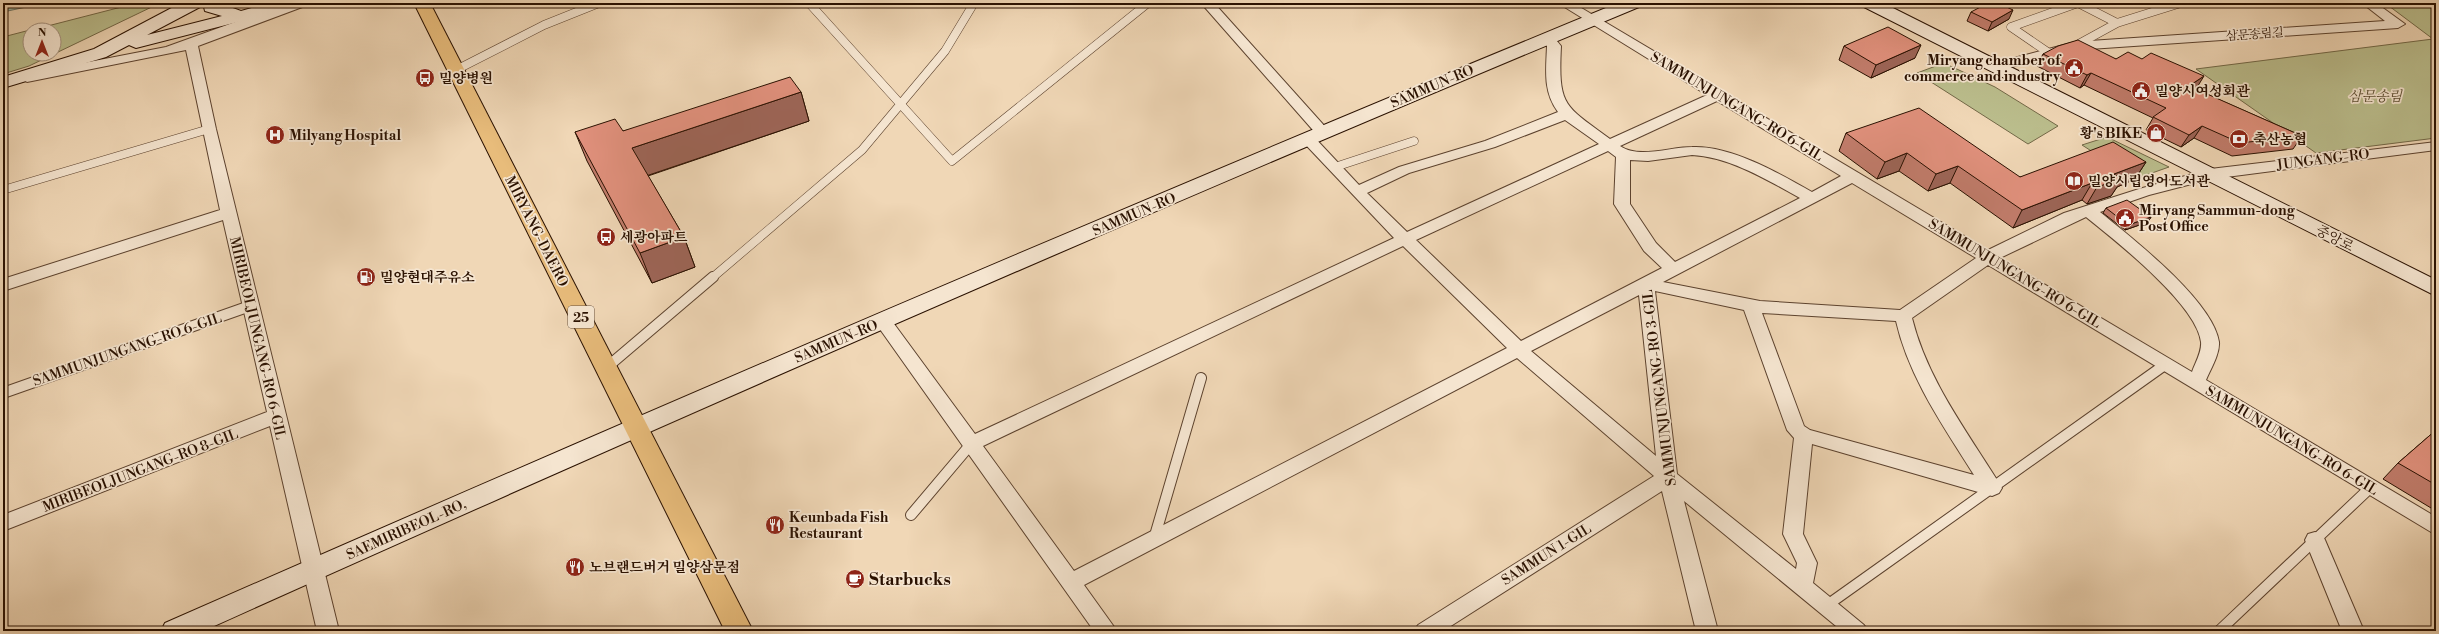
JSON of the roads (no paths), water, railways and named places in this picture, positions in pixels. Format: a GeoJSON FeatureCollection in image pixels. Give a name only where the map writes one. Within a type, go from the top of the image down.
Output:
{"type":"FeatureCollection","features":[{"type":"Feature","properties":{"kind":"main road","name":"MIRYANG-DAERO"},"geometry":{"type":"LineString","coordinates":[[422,3],[739,631]]}},
{"type":"Feature","properties":{"kind":"street"},"geometry":{"type":"LineString","coordinates":[[100,53],[194,3]]}},
{"type":"Feature","properties":{"kind":"street"},"geometry":{"type":"LineString","coordinates":[[211,3],[211,7],[224,13],[241,16]]}},
{"type":"Feature","properties":{"kind":"street"},"geometry":{"type":"LineString","coordinates":[[6,82],[100,53],[290,3]]}},
{"type":"Feature","properties":{"kind":"street"},"geometry":{"type":"LineString","coordinates":[[6,82],[80,69],[191,44],[300,3]]}},
{"type":"Feature","properties":{"kind":"street"},"geometry":{"type":"LineString","coordinates":[[1206,3],[1316,137],[1335,168],[1404,239],[1519,350],[1668,477],[1857,631]]}},
{"type":"Feature","properties":{"kind":"street","name":"SAMMUNJUNGANG-RO 6-GIL"},"geometry":{"type":"LineString","coordinates":[[1564,3],[2436,527]]}},
{"type":"Feature","properties":{"kind":"street","name":"SAMMUN-RO"},"geometry":{"type":"LineString","coordinates":[[636,426],[1316,137],[1391,103],[1633,3]]}},
{"type":"Feature","properties":{"kind":"street","name":"중앙로"},"geometry":{"type":"LineString","coordinates":[[1870,3],[2436,288]]}},
{"type":"Feature","properties":{"kind":"street","name":"삼문송림길"},"geometry":{"type":"LineString","coordinates":[[1996,67],[2075,46],[2398,24],[2368,3]]}},
{"type":"Feature","properties":{"kind":"street"},"geometry":{"type":"LineString","coordinates":[[1548,39],[1554,46],[1552,81],[1558,102],[1567,114],[1623,155],[1648,156],[1692,151],[1712,152],[1772,176],[1812,198]]}},
{"type":"Feature","properties":{"kind":"street","name":"MIRIBEOLJUNGANG-RO 6-GIL"},"geometry":{"type":"LineString","coordinates":[[191,44],[228,212],[328,631]]}},
{"type":"Feature","properties":{"kind":"street"},"geometry":{"type":"LineString","coordinates":[[971,444],[1404,239],[1718,95]]}},
{"type":"Feature","properties":{"kind":"street"},"geometry":{"type":"LineString","coordinates":[[1357,192],[1404,170],[1490,144],[1567,114]]}},
{"type":"Feature","properties":{"kind":"street","name":"JUNGANG-RO"},"geometry":{"type":"LineString","coordinates":[[2210,174],[2436,146]]}},
{"type":"Feature","properties":{"kind":"street"},"geometry":{"type":"LineString","coordinates":[[1623,155],[1622,204],[1650,247],[1674,270]]}},
{"type":"Feature","properties":{"kind":"street"},"geometry":{"type":"LineString","coordinates":[[1992,488],[1921,371],[1905,333],[1903,316],[1988,257],[2070,217],[2144,192],[2210,174]]}},
{"type":"Feature","properties":{"kind":"street"},"geometry":{"type":"LineString","coordinates":[[1071,582],[1854,176]]}},
{"type":"Feature","properties":{"kind":"street"},"geometry":{"type":"LineString","coordinates":[[2089,211],[2166,278],[2204,323],[2210,344],[2196,382]]}},
{"type":"Feature","properties":{"kind":"street"},"geometry":{"type":"LineString","coordinates":[[3,285],[228,212]]}},
{"type":"Feature","properties":{"kind":"street","name":"SAMMUNJUNGANG-RO 3-GIL"},"geometry":{"type":"LineString","coordinates":[[1707,631],[1668,477],[1646,284],[1751,305],[1903,316]]}},
{"type":"Feature","properties":{"kind":"street"},"geometry":{"type":"LineString","coordinates":[[1751,305],[1796,430],[1804,435],[1992,488]]}},
{"type":"Feature","properties":{"kind":"street"},"geometry":{"type":"LineString","coordinates":[[883,321],[1106,631]]}},
{"type":"Feature","properties":{"kind":"street","name":"MIRIBEOLJUNGANG-RO 8-GIL"},"geometry":{"type":"LineString","coordinates":[[3,523],[277,416]]}},
{"type":"Feature","properties":{"kind":"street","name":"SAEMIRIBEOL-RO,"},"geometry":{"type":"LineString","coordinates":[[175,631],[314,571],[636,426]]}},
{"type":"Feature","properties":{"kind":"street"},"geometry":{"type":"LineString","coordinates":[[1802,586],[1807,563],[1793,534],[1804,435]]}},
{"type":"Feature","properties":{"kind":"street","name":"SAMMUN 1-GIL"},"geometry":{"type":"LineString","coordinates":[[1425,631],[1668,477]]}},
{"type":"Feature","properties":{"kind":"street"},"geometry":{"type":"LineString","coordinates":[[2314,540],[2353,631]]}},
{"type":"Feature","properties":{"kind":"lane"},"geometry":{"type":"LineString","coordinates":[[568,15],[577,3]]}},
{"type":"Feature","properties":{"kind":"lane"},"geometry":{"type":"LineString","coordinates":[[456,70],[508,42],[599,3]]}},
{"type":"Feature","properties":{"kind":"lane"},"geometry":{"type":"LineString","coordinates":[[809,3],[952,161],[1148,3]]}},
{"type":"Feature","properties":{"kind":"lane"},"geometry":{"type":"LineString","coordinates":[[606,368],[862,150],[944,51],[974,3]]}},
{"type":"Feature","properties":{"kind":"lane"},"geometry":{"type":"LineString","coordinates":[[2049,53],[2011,27],[2078,3],[2117,23]]}},
{"type":"Feature","properties":{"kind":"lane","name":"삼문송림길"},"geometry":{"type":"LineString","coordinates":[[2075,46],[2117,23],[2181,3]]}},
{"type":"Feature","properties":{"kind":"lane"},"geometry":{"type":"LineString","coordinates":[[3,190],[209,129]]}},
{"type":"Feature","properties":{"kind":"lane"},"geometry":{"type":"LineString","coordinates":[[1335,168],[1414,141]]}},
{"type":"Feature","properties":{"kind":"lane","name":"SAMMUNJUNGANG-RO 6-GIL"},"geometry":{"type":"LineString","coordinates":[[3,392],[250,306]]}},
{"type":"Feature","properties":{"kind":"lane"},"geometry":{"type":"LineString","coordinates":[[1826,606],[2166,364]]}},
{"type":"Feature","properties":{"kind":"lane"},"geometry":{"type":"LineString","coordinates":[[1154,539],[1201,378]]}},
{"type":"Feature","properties":{"kind":"lane"},"geometry":{"type":"LineString","coordinates":[[912,515],[971,444]]}},
{"type":"Feature","properties":{"kind":"lane"},"geometry":{"type":"LineString","coordinates":[[2219,631],[2371,487]]}},
{"type":"Feature","properties":{"kind":"place","name":"Miryang chamber of commerce and industry"},"geometry":{"type":"Point","coordinates":[2074,68]}},
{"type":"Feature","properties":{"kind":"place","name":"밀양병원"},"geometry":{"type":"Point","coordinates":[425,78]}},
{"type":"Feature","properties":{"kind":"place","name":"밀양시여성회관"},"geometry":{"type":"Point","coordinates":[2141,91]}},
{"type":"Feature","properties":{"kind":"place","name":"황's BIKE"},"geometry":{"type":"Point","coordinates":[2156,133]}},
{"type":"Feature","properties":{"kind":"place","name":"Milyang Hospital"},"geometry":{"type":"Point","coordinates":[275,135]}},
{"type":"Feature","properties":{"kind":"place","name":"축산농협"},"geometry":{"type":"Point","coordinates":[2239,139]}},
{"type":"Feature","properties":{"kind":"place","name":"밀양시립영어도서관"},"geometry":{"type":"Point","coordinates":[2074,181]}},
{"type":"Feature","properties":{"kind":"place","name":"Miryang Sammun-dong Post Office"},"geometry":{"type":"Point","coordinates":[2125,218]}},
{"type":"Feature","properties":{"kind":"place","name":"세광아파트"},"geometry":{"type":"Point","coordinates":[606,237]}},
{"type":"Feature","properties":{"kind":"place","name":"밀양현대주유소"},"geometry":{"type":"Point","coordinates":[366,277]}},
{"type":"Feature","properties":{"kind":"place","name":"Keunbada Fish Restaurant"},"geometry":{"type":"Point","coordinates":[775,525]}},
{"type":"Feature","properties":{"kind":"place","name":"노브랜드버거 밀양삼문점"},"geometry":{"type":"Point","coordinates":[575,567]}},
{"type":"Feature","properties":{"kind":"place","name":"Starbucks"},"geometry":{"type":"Point","coordinates":[855,579]}},
{"type":"Feature","properties":{"kind":"park label","name":"삼문송림"},"geometry":{"type":"Point","coordinates":[2375,96]}}]}
